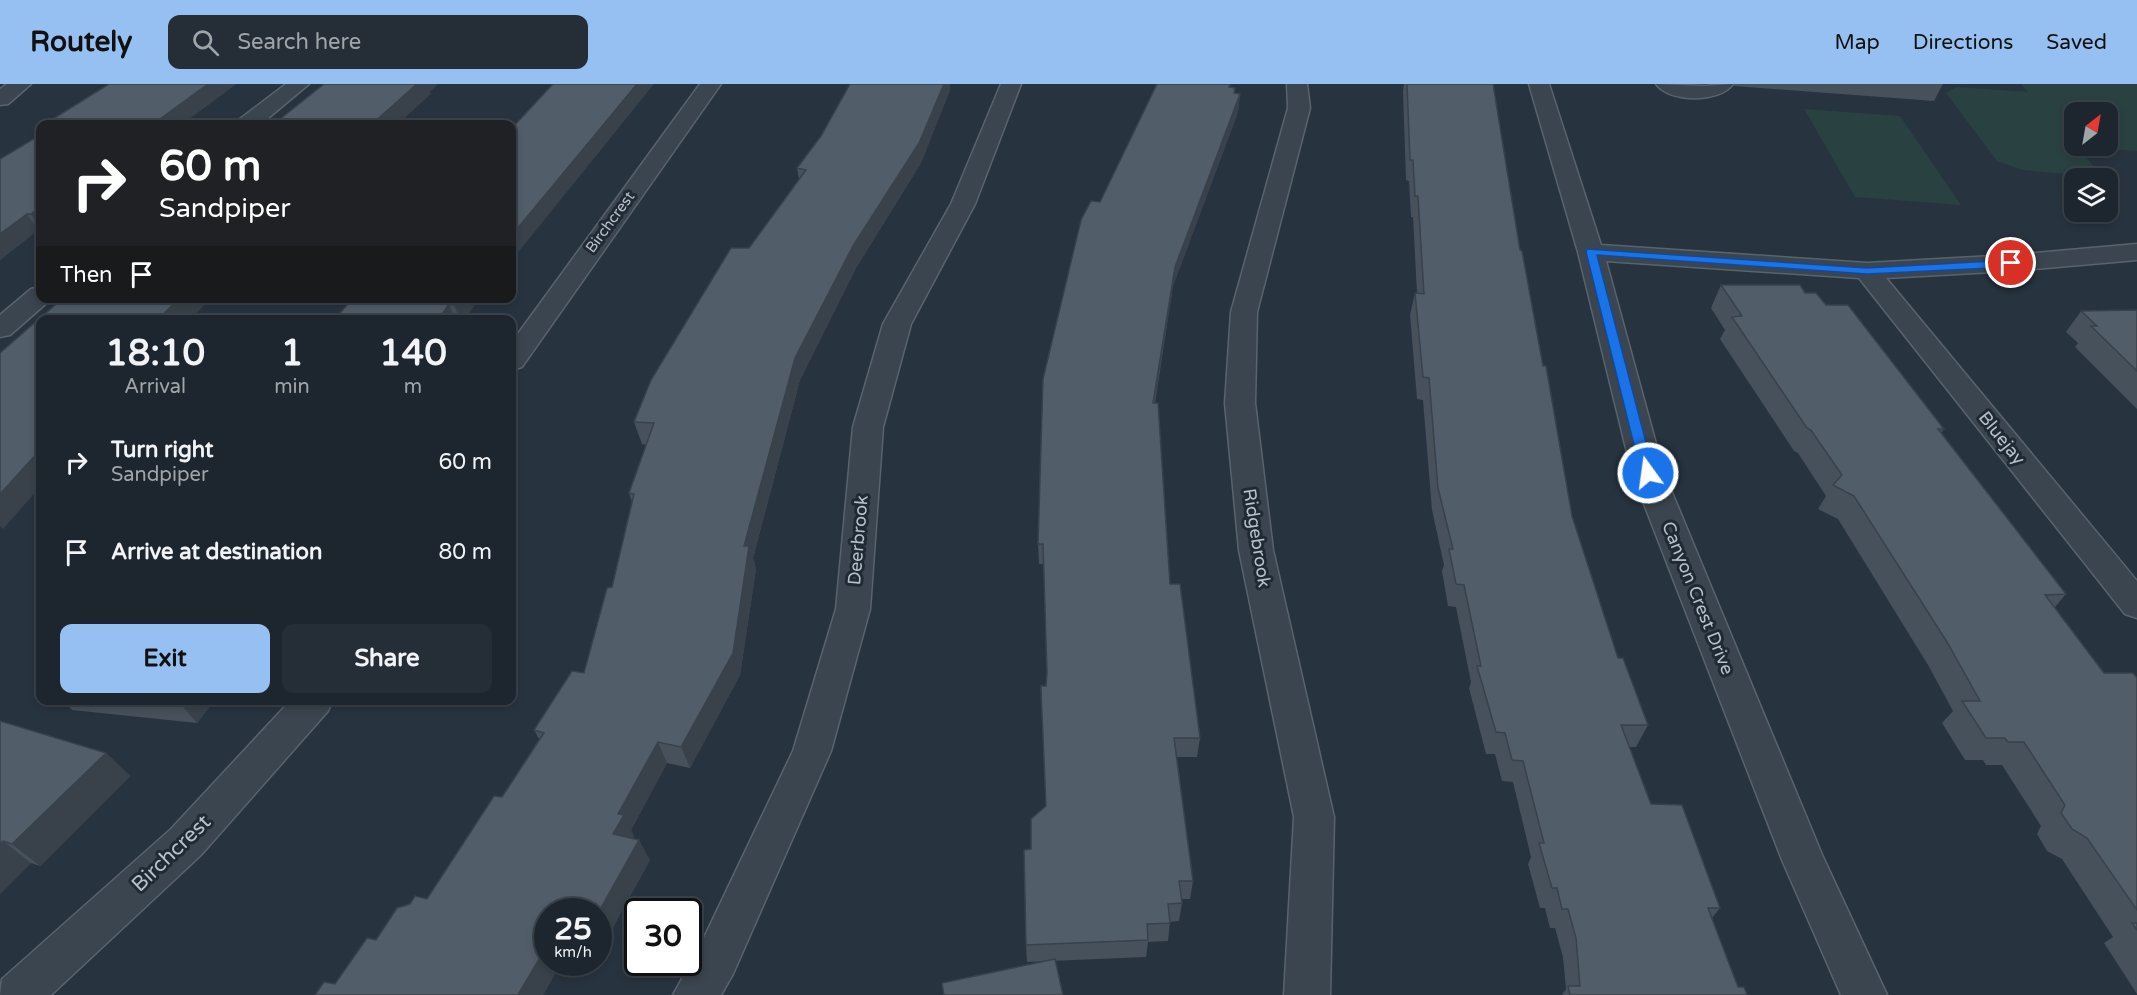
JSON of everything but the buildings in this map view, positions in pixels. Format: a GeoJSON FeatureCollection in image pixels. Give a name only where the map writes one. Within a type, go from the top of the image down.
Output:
{"type":"FeatureCollection","features":[{"type":"Feature","properties":{"kind":"street"},"geometry":{"type":"LineString","coordinates":[[0,99],[21,84]]}},
{"type":"Feature","properties":{"kind":"street"},"geometry":{"type":"LineString","coordinates":[[253,120],[299,84]]}},
{"type":"Feature","properties":{"kind":"street","name":"Birchcrest"},"geometry":{"type":"LineString","coordinates":[[516,355],[711,84]]}},
{"type":"Feature","properties":{"kind":"street","name":"Deerbrook"},"geometry":{"type":"LineString","coordinates":[[696,995],[717,959],[812,751],[853,609],[868,427],[897,324],[963,204],[1011,84]]}},
{"type":"Feature","properties":{"kind":"street","name":"Ridgebrook"},"geometry":{"type":"LineString","coordinates":[[1297,84],[1299,108],[1244,312],[1239,403],[1256,550],[1314,817],[1307,995]]}},
{"type":"Feature","properties":{"kind":"street","name":"Canyon Crest Drive"},"geometry":{"type":"LineString","coordinates":[[1539,84],[1591,252],[1648,473],[1803,860],[1864,995]]}},
{"type":"Feature","properties":{"kind":"street"},"geometry":{"type":"LineString","coordinates":[[1666,84],[1683,90],[1704,92],[1720,88],[1723,84]]}},
{"type":"Feature","properties":{"kind":"street"},"geometry":{"type":"LineString","coordinates":[[1591,252],[1867,271],[2011,263],[2137,252]]}},
{"type":"Feature","properties":{"kind":"street","name":"Bluejay"},"geometry":{"type":"LineString","coordinates":[[1867,271],[2137,605]]}},
{"type":"Feature","properties":{"kind":"street"},"geometry":{"type":"LineString","coordinates":[[0,329],[36,298]]}},
{"type":"Feature","properties":{"kind":"street","name":"Birchcrest"},"geometry":{"type":"LineString","coordinates":[[18,995],[186,842],[310,705]]}},
{"type":"Feature","properties":{"kind":"green space"},"geometry":{"type":"Polygon","coordinates":[[[2021,84],[2137,84],[2137,151],[2118,150],[2118,102],[2064,102],[2064,156],[2085,156],[2095,168],[2064,168],[2064,174],[2022,170],[1997,161],[1946,93],[1956,87],[2028,92],[2021,84]]]}},
{"type":"Feature","properties":{"kind":"green space"},"geometry":{"type":"Polygon","coordinates":[[[1804,109],[1900,116],[1961,205],[1855,197],[1804,109]]]}},
{"type":"Feature","properties":{"kind":"route"},"geometry":{"type":"LineString","coordinates":[[1648,473],[1591,252],[1867,271],[2011,263]]}}]}
